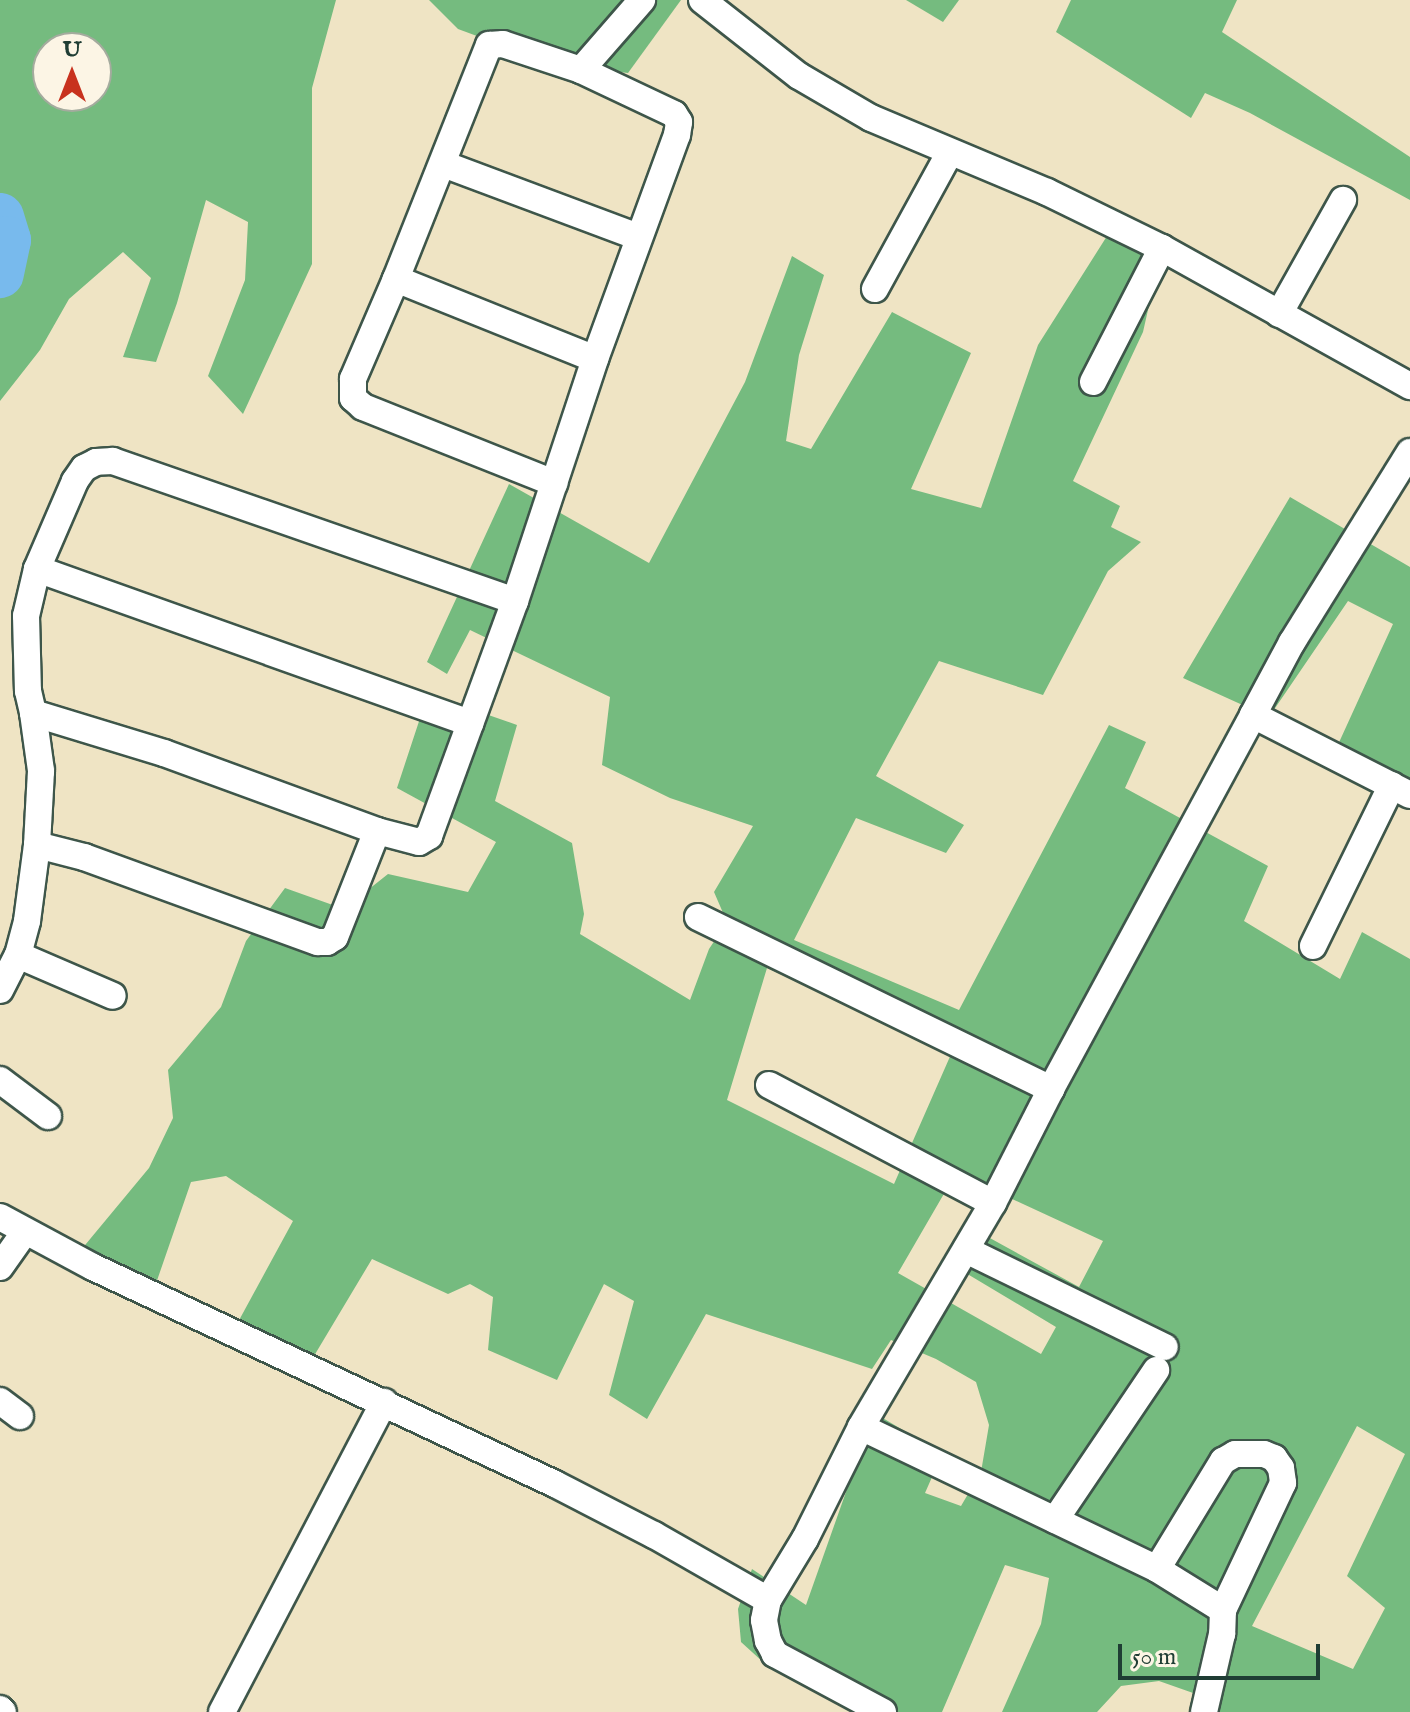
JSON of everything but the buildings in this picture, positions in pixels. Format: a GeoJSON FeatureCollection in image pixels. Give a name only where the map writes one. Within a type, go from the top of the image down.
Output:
{"type":"FeatureCollection","features":[{"type":"Feature","properties":{"kind":"street"},"geometry":{"type":"LineString","coordinates":[[581,70],[642,0]]}},
{"type":"Feature","properties":{"kind":"street"},"geometry":{"type":"LineString","coordinates":[[702,0],[799,76],[871,118],[1047,192],[1162,248],[1410,386]]}},
{"type":"Feature","properties":{"kind":"street"},"geometry":{"type":"LineString","coordinates":[[33,713],[164,753],[377,831],[419,842],[429,836],[515,601],[595,359],[677,135],[679,122],[674,114],[581,70],[503,44],[489,45],[353,379],[353,398],[363,407],[554,483]]}},
{"type":"Feature","properties":{"kind":"street"},"geometry":{"type":"LineString","coordinates":[[875,289],[950,152]]}},
{"type":"Feature","properties":{"kind":"street"},"geometry":{"type":"LineString","coordinates":[[443,164],[638,237]]}},
{"type":"Feature","properties":{"kind":"street"},"geometry":{"type":"LineString","coordinates":[[1279,314],[1343,200]]}},
{"type":"Feature","properties":{"kind":"street"},"geometry":{"type":"LineString","coordinates":[[1093,382],[1162,248]]}},
{"type":"Feature","properties":{"kind":"street"},"geometry":{"type":"LineString","coordinates":[[396,279],[595,359]]}},
{"type":"Feature","properties":{"kind":"street"},"geometry":{"type":"LineString","coordinates":[[883,1712],[775,1654],[768,1641],[764,1620],[768,1600],[805,1539],[861,1427],[993,1203],[1051,1089],[1292,642],[1410,452]]}},
{"type":"Feature","properties":{"kind":"street"},"geometry":{"type":"LineString","coordinates":[[0,990],[18,955],[32,900],[37,845],[41,771],[28,691],[26,616],[37,569],[55,521],[79,474],[96,462],[113,461],[515,601]]}},
{"type":"Feature","properties":{"kind":"street"},"geometry":{"type":"LineString","coordinates":[[37,569],[470,723]]}},
{"type":"Feature","properties":{"kind":"street"},"geometry":{"type":"LineString","coordinates":[[1253,715],[1401,790],[1313,946]]}},
{"type":"Feature","properties":{"kind":"street"},"geometry":{"type":"LineString","coordinates":[[37,845],[84,857],[318,942],[327,942],[335,937],[377,831]]}},
{"type":"Feature","properties":{"kind":"street"},"geometry":{"type":"LineString","coordinates":[[698,917],[1051,1089]]}},
{"type":"Feature","properties":{"kind":"street"},"geometry":{"type":"LineString","coordinates":[[18,955],[113,996]]}},
{"type":"Feature","properties":{"kind":"street"},"geometry":{"type":"LineString","coordinates":[[0,1080],[48,1116]]}},
{"type":"Feature","properties":{"kind":"street"},"geometry":{"type":"LineString","coordinates":[[769,1085],[993,1203]]}},
{"type":"Feature","properties":{"kind":"street"},"geometry":{"type":"LineString","coordinates":[[0,1217],[24,1233],[384,1402],[640,1527],[768,1600]]}},
{"type":"Feature","properties":{"kind":"street"},"geometry":{"type":"LineString","coordinates":[[0,1267],[24,1233]]}},
{"type":"Feature","properties":{"kind":"street"},"geometry":{"type":"LineString","coordinates":[[966,1250],[1160,1358],[1055,1520]]}},
{"type":"Feature","properties":{"kind":"street"},"geometry":{"type":"LineString","coordinates":[[222,1712],[384,1402]]}},
{"type":"Feature","properties":{"kind":"street"},"geometry":{"type":"LineString","coordinates":[[861,1427],[1157,1569],[1223,1610]]}},
{"type":"Feature","properties":{"kind":"street"},"geometry":{"type":"LineString","coordinates":[[1157,1569],[1223,1461],[1235,1454],[1264,1454],[1274,1458],[1281,1468],[1283,1483],[1223,1610],[1222,1634],[1204,1712]]}},
{"type":"Feature","properties":{"kind":"green space"},"geometry":{"type":"Polygon","coordinates":[[[0,0],[336,0],[312,88],[312,264],[243,414],[208,376],[245,280],[248,222],[206,200],[177,303],[156,362],[123,357],[151,278],[123,252],[69,299],[40,350],[0,401],[0,0]]]}},
{"type":"Feature","properties":{"kind":"green space"},"geometry":{"type":"Polygon","coordinates":[[[429,0],[681,0],[628,73],[553,64],[458,29],[429,0]]]}},
{"type":"Feature","properties":{"kind":"green space"},"geometry":{"type":"Polygon","coordinates":[[[906,0],[959,0],[943,22],[906,0]]]}},
{"type":"Feature","properties":{"kind":"green space"},"geometry":{"type":"Polygon","coordinates":[[[1071,0],[1237,0],[1222,32],[1410,157],[1410,200],[1250,113],[1205,93],[1191,118],[1056,32],[1071,0]]]}},
{"type":"Feature","properties":{"kind":"green space"},"geometry":{"type":"Polygon","coordinates":[[[1114,225],[1162,248],[1143,332],[1073,481],[1120,506],[1111,527],[1141,542],[1108,571],[1043,695],[939,661],[876,776],[964,825],[946,853],[856,818],[794,940],[959,1010],[1109,725],[1146,742],[1125,788],[1268,866],[1244,921],[1340,979],[1362,932],[1410,959],[1410,1712],[1209,1712],[1213,1700],[1159,1681],[1121,1686],[1097,1712],[1002,1712],[1041,1624],[1049,1578],[1005,1565],[942,1712],[854,1712],[763,1662],[741,1642],[738,1609],[752,1569],[806,1605],[852,1475],[881,1417],[923,1442],[936,1468],[925,1493],[961,1506],[981,1472],[989,1425],[976,1382],[936,1359],[891,1340],[872,1369],[706,1314],[647,1419],[609,1395],[634,1301],[604,1284],[557,1380],[488,1350],[493,1297],[470,1284],[448,1294],[372,1259],[305,1371],[231,1335],[293,1221],[226,1176],[191,1182],[152,1295],[71,1262],[149,1168],[173,1118],[168,1070],[221,1007],[246,941],[285,888],[344,909],[388,874],[468,892],[496,842],[397,788],[428,694],[517,725],[495,801],[572,843],[584,914],[580,934],[690,1000],[709,949],[727,922],[714,892],[753,826],[670,798],[602,765],[610,697],[470,630],[447,674],[427,662],[509,484],[649,563],[745,382],[792,256],[824,275],[799,355],[786,441],[811,449],[892,312],[971,353],[911,489],[981,508],[1038,345],[1114,225]],[[767,968],[727,1100],[894,1184],[952,1052],[767,968]],[[956,1173],[898,1273],[1041,1354],[1056,1327],[949,1263],[968,1226],[1079,1287],[1103,1241],[956,1173]],[[1357,1426],[1252,1626],[1353,1669],[1385,1608],[1347,1576],[1405,1454],[1357,1426]]]}},
{"type":"Feature","properties":{"kind":"green space"},"geometry":{"type":"Polygon","coordinates":[[[1290,497],[1410,567],[1410,789],[1336,749],[1393,624],[1348,601],[1269,717],[1183,678],[1290,497]]]}},
{"type":"Feature","properties":{"kind":"waterway"},"geometry":{"type":"LineString","coordinates":[[0,217],[7,240],[0,274]]}}]}
